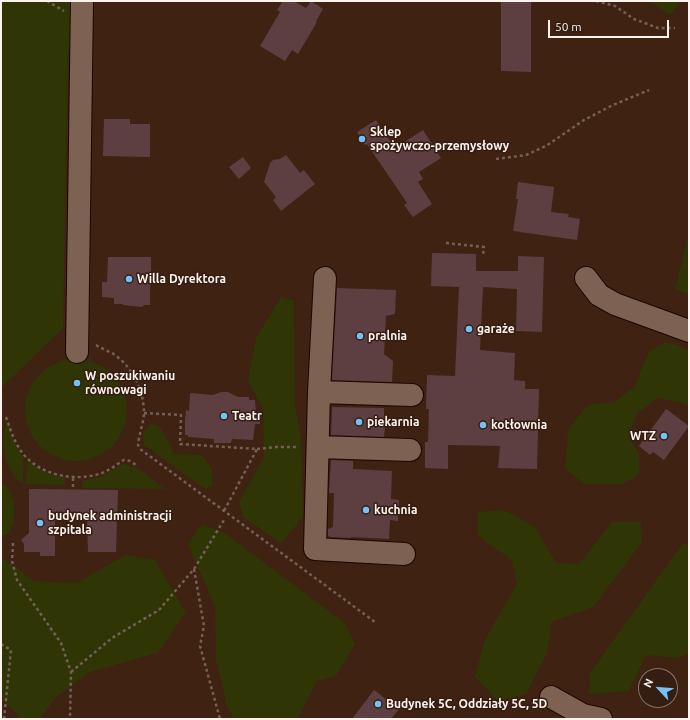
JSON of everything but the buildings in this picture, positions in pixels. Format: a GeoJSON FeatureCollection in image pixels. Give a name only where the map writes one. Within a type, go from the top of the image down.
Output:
{"type":"FeatureCollection","features":[{"type":"Feature","properties":{"kind":"lane"},"geometry":{"type":"LineString","coordinates":[[77,352],[82,1]]}},
{"type":"Feature","properties":{"kind":"lane"},"geometry":{"type":"LineString","coordinates":[[325,278],[319,392],[315,549],[404,554]]}},
{"type":"Feature","properties":{"kind":"lane"},"geometry":{"type":"LineString","coordinates":[[586,278],[599,295],[615,304],[689,331]]}},
{"type":"Feature","properties":{"kind":"lane"},"geometry":{"type":"LineString","coordinates":[[319,392],[412,395]]}},
{"type":"Feature","properties":{"kind":"lane"},"geometry":{"type":"LineString","coordinates":[[318,447],[410,450]]}},
{"type":"Feature","properties":{"kind":"lane"},"geometry":{"type":"LineString","coordinates":[[551,697],[583,715],[601,719]]}},
{"type":"Feature","properties":{"kind":"path"},"geometry":{"type":"LineString","coordinates":[[596,1],[615,6],[634,19],[658,28],[675,28]]}},
{"type":"Feature","properties":{"kind":"path"},"geometry":{"type":"LineString","coordinates":[[496,159],[526,155],[546,146],[584,120],[613,105],[649,90]]}},
{"type":"Feature","properties":{"kind":"path"},"geometry":{"type":"LineString","coordinates":[[446,243],[484,247],[483,255]]}},
{"type":"Feature","properties":{"kind":"path"},"geometry":{"type":"LineString","coordinates":[[126,365],[139,385],[143,400],[144,412],[138,445],[140,449],[374,622]]}},
{"type":"Feature","properties":{"kind":"path"},"geometry":{"type":"LineString","coordinates":[[144,412],[181,415],[180,444],[257,449],[277,447],[318,447]]}},
{"type":"Feature","properties":{"kind":"path"},"geometry":{"type":"LineString","coordinates":[[6,417],[13,437],[25,456],[42,469],[73,477],[103,473],[124,460],[130,461],[136,465]]}},
{"type":"Feature","properties":{"kind":"path"},"geometry":{"type":"LineString","coordinates":[[224,511],[257,449]]}},
{"type":"Feature","properties":{"kind":"path"},"geometry":{"type":"LineString","coordinates":[[73,477],[73,487]]}},
{"type":"Feature","properties":{"kind":"path"},"geometry":{"type":"LineString","coordinates":[[71,672],[112,638],[159,610],[194,569],[224,520]]}},
{"type":"Feature","properties":{"kind":"path"},"geometry":{"type":"LineString","coordinates":[[13,543],[12,561],[17,580],[61,643],[71,672],[69,706],[70,719]]}},
{"type":"Feature","properties":{"kind":"path"},"geometry":{"type":"LineString","coordinates":[[194,569],[204,626],[200,646],[220,719]]}},
{"type":"Feature","properties":{"kind":"path"},"geometry":{"type":"LineString","coordinates":[[1,644],[11,650],[4,719]]}},
{"type":"Feature","properties":{"kind":"shaded area"},"geometry":{"type":"Polygon","coordinates":[[[1,1],[689,1],[689,719],[1,719],[1,1]]]}},
{"type":"Feature","properties":{"kind":"green space"},"geometry":{"type":"Polygon","coordinates":[[[1,1],[75,1],[75,44],[68,50],[63,328],[1,388],[1,1]]]}},
{"type":"Feature","properties":{"kind":"green space"},"geometry":{"type":"Polygon","coordinates":[[[650,1],[681,1],[670,15],[650,1]]]}},
{"type":"Feature","properties":{"kind":"green space"},"geometry":{"type":"Polygon","coordinates":[[[689,231],[689,294],[675,290],[689,231]]]}},
{"type":"Feature","properties":{"kind":"green space"},"geometry":{"type":"Polygon","coordinates":[[[281,297],[294,301],[295,406],[301,438],[303,517],[281,543],[243,517],[239,502],[264,457],[263,408],[248,381],[256,338],[281,297]]]}},
{"type":"Feature","properties":{"kind":"green space"},"geometry":{"type":"Polygon","coordinates":[[[664,342],[681,346],[689,351],[689,409],[686,404],[657,398],[637,414],[628,437],[639,453],[639,475],[621,484],[584,484],[565,468],[568,429],[588,405],[615,402],[635,386],[648,353],[664,342]]]}},
{"type":"Feature","properties":{"kind":"green space"},"geometry":{"type":"Polygon","coordinates":[[[76,359],[96,362],[105,367],[119,381],[124,390],[127,410],[124,430],[119,439],[105,453],[96,458],[76,461],[56,458],[47,453],[33,439],[28,430],[25,410],[28,390],[33,381],[47,367],[56,362],[76,359]]]}},
{"type":"Feature","properties":{"kind":"green space"},"geometry":{"type":"Polygon","coordinates":[[[7,420],[13,440],[23,456],[23,484],[16,478],[7,464],[4,437],[7,420]]]}},
{"type":"Feature","properties":{"kind":"green space"},"geometry":{"type":"Polygon","coordinates":[[[152,424],[159,426],[174,454],[202,455],[212,469],[212,486],[205,489],[143,444],[144,430],[152,424]]]}},
{"type":"Feature","properties":{"kind":"green space"},"geometry":{"type":"Polygon","coordinates":[[[27,459],[44,471],[65,477],[65,485],[26,484],[27,459]]]}},
{"type":"Feature","properties":{"kind":"green space"},"geometry":{"type":"Polygon","coordinates":[[[124,463],[132,468],[133,465],[165,489],[82,488],[82,481],[103,476],[124,463]]]}},
{"type":"Feature","properties":{"kind":"green space"},"geometry":{"type":"Polygon","coordinates":[[[1,484],[10,492],[14,507],[11,529],[8,534],[2,536],[1,536],[1,484]]]}},
{"type":"Feature","properties":{"kind":"green space"},"geometry":{"type":"Polygon","coordinates":[[[504,510],[535,527],[556,563],[579,564],[612,522],[641,522],[642,542],[593,607],[552,622],[547,653],[526,694],[498,701],[475,677],[485,639],[517,584],[512,560],[478,536],[478,512],[504,510]]]}},
{"type":"Feature","properties":{"kind":"green space"},"geometry":{"type":"Polygon","coordinates":[[[202,524],[225,533],[345,623],[355,644],[336,676],[317,681],[296,719],[234,719],[227,706],[216,660],[215,607],[188,544],[202,524]]]}},
{"type":"Feature","properties":{"kind":"green space"},"geometry":{"type":"Polygon","coordinates":[[[683,543],[689,544],[689,653],[678,658],[646,655],[640,668],[638,668],[638,672],[629,691],[589,694],[590,673],[683,543]]]}},
{"type":"Feature","properties":{"kind":"green space"},"geometry":{"type":"Polygon","coordinates":[[[125,555],[155,560],[186,613],[157,653],[90,672],[55,698],[40,719],[22,719],[1,699],[1,557],[34,581],[77,583],[125,555]]]}},
{"type":"Feature","properties":{"kind":"place","name":"Sklep spożywczo-przemysłowy"},"geometry":{"type":"Point","coordinates":[362,139]}},
{"type":"Feature","properties":{"kind":"place","name":"Willa Dyrektora"},"geometry":{"type":"Point","coordinates":[129,279]}},
{"type":"Feature","properties":{"kind":"place","name":"garaże"},"geometry":{"type":"Point","coordinates":[469,329]}},
{"type":"Feature","properties":{"kind":"place","name":"pralnia"},"geometry":{"type":"Point","coordinates":[360,336]}},
{"type":"Feature","properties":{"kind":"place","name":"W poszukiwaniu równowagi"},"geometry":{"type":"Point","coordinates":[77,383]}},
{"type":"Feature","properties":{"kind":"place","name":"Teatr"},"geometry":{"type":"Point","coordinates":[224,416]}},
{"type":"Feature","properties":{"kind":"place","name":"piekarnia"},"geometry":{"type":"Point","coordinates":[359,422]}},
{"type":"Feature","properties":{"kind":"place","name":"kotłownia"},"geometry":{"type":"Point","coordinates":[483,425]}},
{"type":"Feature","properties":{"kind":"place","name":"WTZ"},"geometry":{"type":"Point","coordinates":[664,436]}},
{"type":"Feature","properties":{"kind":"place","name":"kuchnia"},"geometry":{"type":"Point","coordinates":[366,510]}},
{"type":"Feature","properties":{"kind":"place","name":"budynek administracji szpitala"},"geometry":{"type":"Point","coordinates":[40,523]}},
{"type":"Feature","properties":{"kind":"place","name":"Budynek 5C, Oddziały 5C, 5D"},"geometry":{"type":"Point","coordinates":[378,704]}}]}
